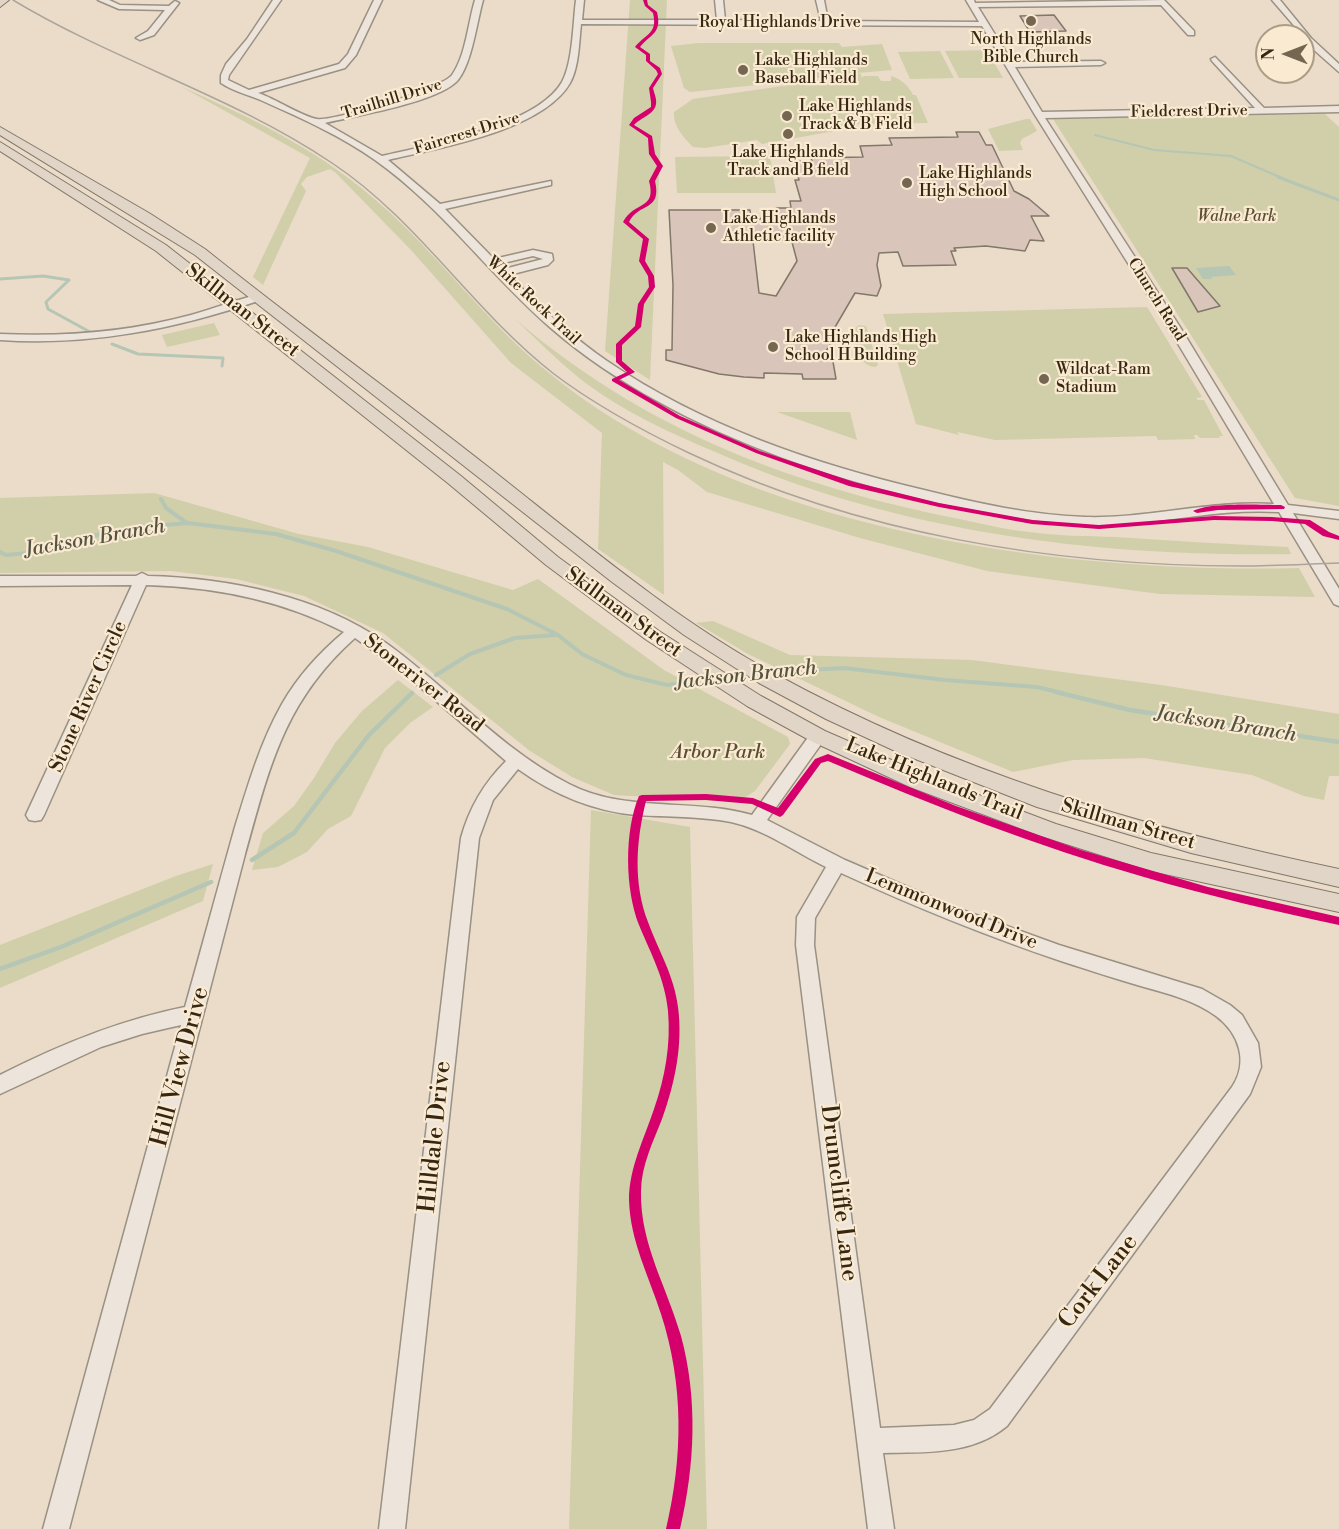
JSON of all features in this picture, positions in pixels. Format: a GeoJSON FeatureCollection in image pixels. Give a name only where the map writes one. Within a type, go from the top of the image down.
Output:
{"type":"FeatureCollection","features":[{"type":"Feature","properties":{"kind":"main road"},"geometry":{"type":"LineString","coordinates":[[0,4],[4,0]]}},
{"type":"Feature","properties":{"kind":"main road","name":"Skillman Street"},"geometry":{"type":"LineString","coordinates":[[0,130],[177,237],[616,578],[692,632],[767,679],[914,750],[1023,792],[1117,824],[1183,842],[1339,878]]}},
{"type":"Feature","properties":{"kind":"main road","name":"Skillman Street"},"geometry":{"type":"LineString","coordinates":[[0,146],[161,248],[630,619],[701,669],[809,731],[918,781],[1048,830],[1151,862],[1339,903]]}},
{"type":"Feature","properties":{"kind":"main road"},"geometry":{"type":"LineString","coordinates":[[497,516],[524,505]]}},
{"type":"Feature","properties":{"kind":"main road"},"geometry":{"type":"LineString","coordinates":[[809,731],[835,731],[852,735],[888,751],[914,750]]}},
{"type":"Feature","properties":{"kind":"street"},"geometry":{"type":"LineString","coordinates":[[102,0],[119,7],[171,8]]}},
{"type":"Feature","properties":{"kind":"street"},"geometry":{"type":"LineString","coordinates":[[140,38],[151,33],[177,0]]}},
{"type":"Feature","properties":{"kind":"street"},"geometry":{"type":"LineString","coordinates":[[248,45],[277,0]]}},
{"type":"Feature","properties":{"kind":"street"},"geometry":{"type":"LineString","coordinates":[[250,92],[331,69],[348,61],[378,0]]}},
{"type":"Feature","properties":{"kind":"street","name":"Trailhill Drive"},"geometry":{"type":"LineString","coordinates":[[319,122],[421,94],[454,79],[479,0]]}},
{"type":"Feature","properties":{"kind":"street","name":"Faircrest Drive"},"geometry":{"type":"LineString","coordinates":[[381,159],[504,125],[533,112],[546,103],[566,82],[580,0]]}},
{"type":"Feature","properties":{"kind":"street"},"geometry":{"type":"LineString","coordinates":[[720,0],[721,22]]}},
{"type":"Feature","properties":{"kind":"street"},"geometry":{"type":"LineString","coordinates":[[820,0],[825,23]]}},
{"type":"Feature","properties":{"kind":"street"},"geometry":{"type":"LineString","coordinates":[[1276,0],[1308,40],[1339,69]]}},
{"type":"Feature","properties":{"kind":"street"},"geometry":{"type":"LineString","coordinates":[[971,2],[1162,2],[1191,33]]}},
{"type":"Feature","properties":{"kind":"street","name":"Church Road"},"geometry":{"type":"LineString","coordinates":[[971,2],[1039,115],[1174,327],[1339,601]]}},
{"type":"Feature","properties":{"kind":"street","name":"Royal Highlands Drive"},"geometry":{"type":"LineString","coordinates":[[577,22],[983,24]]}},
{"type":"Feature","properties":{"kind":"street","name":"White Rock Trail"},"geometry":{"type":"LineString","coordinates":[[248,45],[247,53],[234,75],[234,80],[250,92]]}},
{"type":"Feature","properties":{"kind":"street","name":"White Rock Trail"},"geometry":{"type":"LineString","coordinates":[[248,45],[239,53],[224,75],[224,81],[227,84],[319,122],[381,159],[412,183],[556,327],[650,393],[725,431],[860,478],[919,494],[1010,512],[1056,518],[1125,520],[1218,508],[1281,507],[1339,515]]}},
{"type":"Feature","properties":{"kind":"street"},"geometry":{"type":"LineString","coordinates":[[1215,59],[1262,111]]}},
{"type":"Feature","properties":{"kind":"street"},"geometry":{"type":"LineString","coordinates":[[1008,65],[1101,63]]}},
{"type":"Feature","properties":{"kind":"street","name":"Fieldcrest Drive"},"geometry":{"type":"LineString","coordinates":[[1039,115],[1339,109]]}},
{"type":"Feature","properties":{"kind":"street"},"geometry":{"type":"LineString","coordinates":[[438,208],[548,183]]}},
{"type":"Feature","properties":{"kind":"street"},"geometry":{"type":"LineString","coordinates":[[492,263],[533,253],[548,255],[548,260],[544,263],[502,273]]}},
{"type":"Feature","properties":{"kind":"street"},"geometry":{"type":"LineString","coordinates":[[0,337],[54,340],[118,335],[171,325],[257,298]]}},
{"type":"Feature","properties":{"kind":"street","name":"Stoneriver Road"},"geometry":{"type":"LineString","coordinates":[[0,581],[142,579],[194,582],[258,592],[310,610],[355,630],[381,647],[517,760],[571,793],[604,804],[653,812]]}},
{"type":"Feature","properties":{"kind":"street","name":"Stone River Circle"},"geometry":{"type":"LineString","coordinates":[[35,815],[142,579]]}},
{"type":"Feature","properties":{"kind":"street","name":"Hill View Drive"},"geometry":{"type":"LineString","coordinates":[[56,1529],[235,858],[278,724],[295,693],[317,663],[355,630]]}},
{"type":"Feature","properties":{"kind":"street"},"geometry":{"type":"LineString","coordinates":[[756,822],[809,731]]}},
{"type":"Feature","properties":{"kind":"street","name":"Hilldale Drive"},"geometry":{"type":"LineString","coordinates":[[392,1529],[470,838],[480,803],[517,760]]}},
{"type":"Feature","properties":{"kind":"street","name":"Lemmonwood Drive"},"geometry":{"type":"LineString","coordinates":[[653,812],[729,814],[756,822],[837,864],[972,922],[1121,973],[1190,993],[1216,1006],[1230,1016],[1243,1030]]}},
{"type":"Feature","properties":{"kind":"street","name":"Drumcliffe Lane"},"geometry":{"type":"LineString","coordinates":[[837,864],[806,917],[805,945],[881,1529]]}},
{"type":"Feature","properties":{"kind":"street"},"geometry":{"type":"LineString","coordinates":[[0,1085],[96,1038],[159,1020],[195,1014]]}},
{"type":"Feature","properties":{"kind":"street","name":"Cork Lane"},"geometry":{"type":"LineString","coordinates":[[870,1442],[960,1436],[980,1431],[997,1420],[1185,1170],[1250,1076],[1251,1050],[1243,1030]]}},
{"type":"Feature","properties":{"kind":"green space"},"geometry":{"type":"Polygon","coordinates":[[[630,0],[667,0],[650,380],[605,351],[630,0]]]}},
{"type":"Feature","properties":{"kind":"green space"},"geometry":{"type":"Polygon","coordinates":[[[699,43],[839,43],[842,47],[882,44],[892,70],[858,73],[862,78],[878,76],[881,81],[891,81],[891,76],[901,81],[913,95],[916,95],[928,123],[857,124],[857,127],[762,144],[757,140],[705,148],[693,147],[677,127],[674,112],[693,99],[838,78],[816,78],[815,72],[810,72],[813,79],[690,92],[684,88],[671,46],[699,43]]]}},
{"type":"Feature","properties":{"kind":"green space"},"geometry":{"type":"Polygon","coordinates":[[[987,50],[1003,78],[959,78],[945,51],[987,50]]]}},
{"type":"Feature","properties":{"kind":"green space"},"geometry":{"type":"Polygon","coordinates":[[[940,51],[954,78],[910,79],[898,52],[940,51]]]}},
{"type":"Feature","properties":{"kind":"green space"},"geometry":{"type":"Polygon","coordinates":[[[182,87],[264,126],[339,171],[363,189],[407,229],[502,331],[543,368],[621,423],[708,468],[802,504],[902,531],[1003,550],[1105,562],[1204,568],[1299,568],[1315,597],[1160,594],[987,571],[860,538],[707,492],[678,470],[663,462],[664,595],[598,549],[602,433],[511,363],[411,250],[335,172],[330,169],[307,177],[301,184],[306,191],[263,285],[253,277],[310,158],[182,87]]]}},
{"type":"Feature","properties":{"kind":"green space","name":"Walne Park"},"geometry":{"type":"Polygon","coordinates":[[[1325,114],[1339,127],[1339,506],[1295,498],[1053,119],[1325,114]]]}},
{"type":"Feature","properties":{"kind":"green space"},"geometry":{"type":"Polygon","coordinates":[[[1030,119],[1037,131],[1022,139],[1020,143],[1023,150],[999,151],[988,129],[1030,119]]]}},
{"type":"Feature","properties":{"kind":"green space"},"geometry":{"type":"Polygon","coordinates":[[[770,156],[776,193],[677,193],[675,157],[770,156]]]}},
{"type":"Feature","properties":{"kind":"green space","name":"Wildcat-Ram Stadium"},"geometry":{"type":"Polygon","coordinates":[[[1147,307],[1202,397],[1196,398],[1204,400],[1223,436],[1219,436],[1220,438],[1200,438],[1194,435],[1195,439],[1158,440],[1156,436],[995,440],[957,432],[959,435],[916,424],[883,314],[1147,307]]]}},
{"type":"Feature","properties":{"kind":"green space"},"geometry":{"type":"Polygon","coordinates":[[[515,319],[563,357],[612,391],[663,420],[770,467],[826,486],[884,502],[1018,531],[1288,547],[1291,554],[1143,551],[1069,544],[996,534],[924,520],[852,502],[782,479],[695,443],[643,418],[593,389],[515,319]]]}},
{"type":"Feature","properties":{"kind":"green space"},"geometry":{"type":"Polygon","coordinates":[[[214,323],[220,335],[167,347],[162,335],[214,323]]]}},
{"type":"Feature","properties":{"kind":"green space"},"geometry":{"type":"Polygon","coordinates":[[[859,325],[866,326],[878,365],[875,367],[864,362],[858,353],[854,329],[859,325]]]}},
{"type":"Feature","properties":{"kind":"green space"},"geometry":{"type":"Polygon","coordinates":[[[777,412],[850,412],[857,440],[777,412]]]}},
{"type":"Feature","properties":{"kind":"green space","name":"Arbor Park"},"geometry":{"type":"Polygon","coordinates":[[[154,493],[299,534],[368,547],[513,590],[538,579],[664,670],[788,737],[790,744],[755,791],[744,798],[717,801],[614,795],[572,777],[530,751],[383,633],[304,596],[236,579],[171,571],[0,573],[0,498],[154,493]]]}},
{"type":"Feature","properties":{"kind":"green space"},"geometry":{"type":"Polygon","coordinates":[[[713,621],[790,655],[972,660],[1161,685],[1339,714],[1339,776],[1329,776],[1324,800],[1304,796],[1252,775],[1144,758],[1073,760],[1013,772],[879,717],[748,654],[696,623],[713,621]]]}},
{"type":"Feature","properties":{"kind":"green space"},"geometry":{"type":"Polygon","coordinates":[[[398,680],[433,707],[410,723],[385,748],[351,816],[328,829],[307,852],[278,867],[252,870],[263,833],[294,806],[335,743],[362,711],[398,680]]]}},
{"type":"Feature","properties":{"kind":"green space"},"geometry":{"type":"Polygon","coordinates":[[[591,810],[690,827],[707,1529],[569,1529],[591,810]]]}},
{"type":"Feature","properties":{"kind":"green space"},"geometry":{"type":"Polygon","coordinates":[[[213,864],[203,901],[0,988],[0,945],[176,876],[213,864]]]}},
{"type":"Feature","properties":{"kind":"shaded area"},"geometry":{"type":"Polygon","coordinates":[[[1229,266],[1236,275],[1211,277],[1212,279],[1203,279],[1196,268],[1229,266]]]}},
{"type":"Feature","properties":{"kind":"building"},"geometry":{"type":"Polygon","coordinates":[[[1054,15],[1066,31],[1030,32],[1020,16],[1054,15]]]}},
{"type":"Feature","properties":{"kind":"building"},"geometry":{"type":"Polygon","coordinates":[[[956,132],[979,132],[986,145],[992,145],[1014,191],[1029,199],[1049,216],[1031,216],[1044,241],[1030,240],[1025,251],[986,246],[954,248],[956,251],[951,251],[956,265],[903,266],[898,252],[879,253],[877,265],[881,286],[877,296],[855,293],[831,334],[836,335],[823,356],[832,356],[836,379],[803,379],[802,374],[764,373],[764,378],[744,377],[719,374],[666,360],[666,350],[672,350],[673,285],[669,210],[750,210],[752,224],[777,208],[791,208],[790,201],[801,201],[795,180],[799,180],[794,161],[812,161],[811,158],[863,157],[860,146],[892,145],[889,138],[958,137],[956,132]],[[790,240],[753,241],[759,293],[776,296],[797,261],[790,240]]]}},
{"type":"Feature","properties":{"kind":"building"},"geometry":{"type":"Polygon","coordinates":[[[1172,268],[1187,268],[1220,306],[1198,312],[1172,268]]]}},
{"type":"Feature","properties":{"kind":"waterway"},"geometry":{"type":"LineString","coordinates":[[1095,135],[1154,150],[1231,156],[1282,178]]}},
{"type":"Feature","properties":{"kind":"waterway"},"geometry":{"type":"LineString","coordinates":[[1278,177],[1339,200]]}},
{"type":"Feature","properties":{"kind":"waterway"},"geometry":{"type":"LineString","coordinates":[[0,279],[43,276],[69,280],[46,302],[48,309],[90,332]]}},
{"type":"Feature","properties":{"kind":"waterway"},"geometry":{"type":"LineString","coordinates":[[112,344],[138,354],[223,358],[222,366]]}},
{"type":"Feature","properties":{"kind":"waterway"},"geometry":{"type":"LineString","coordinates":[[161,499],[166,508],[187,523]]}},
{"type":"Feature","properties":{"kind":"waterway","name":"Jackson Branch"},"geometry":{"type":"LineString","coordinates":[[0,552],[6,555],[29,553],[91,536],[141,527],[188,523],[276,534],[336,551],[507,609],[558,635],[582,654],[626,675],[667,685],[712,679]]}},
{"type":"Feature","properties":{"kind":"waterway"},"geometry":{"type":"LineString","coordinates":[[436,675],[470,654],[515,638],[556,635]]}},
{"type":"Feature","properties":{"kind":"waterway","name":"Jackson Branch"},"geometry":{"type":"LineString","coordinates":[[768,672],[844,668],[945,680],[1037,687],[1062,693]]}},
{"type":"Feature","properties":{"kind":"waterway","name":"Jackson Branch"},"geometry":{"type":"LineString","coordinates":[[726,678],[750,675]]}},
{"type":"Feature","properties":{"kind":"waterway","name":"Jackson Branch"},"geometry":{"type":"LineString","coordinates":[[1056,692],[1130,710],[1339,742]]}},
{"type":"Feature","properties":{"kind":"waterway"},"geometry":{"type":"LineString","coordinates":[[252,860],[294,833],[369,735],[412,693]]}},
{"type":"Feature","properties":{"kind":"waterway"},"geometry":{"type":"LineString","coordinates":[[0,969],[61,947],[211,882]]}},
{"type":"Feature","properties":{"kind":"tram line"},"geometry":{"type":"LineString","coordinates":[[13,0],[92,42],[255,118],[332,163],[392,211],[497,322],[554,374],[637,427],[689,453],[754,481],[821,505],[890,524],[959,540],[1029,552],[1100,560],[1171,564],[1254,566],[1339,563]]}},
{"type":"Feature","properties":{"kind":"cycle path"},"geometry":{"type":"LineString","coordinates":[[645,0],[646,5],[655,12],[657,26],[653,33],[637,47],[648,55],[648,61],[658,69],[660,74],[651,88],[653,108],[631,125],[650,137],[652,154],[660,166],[652,181],[655,193],[652,200],[629,216],[626,222],[646,239],[642,261],[651,276],[652,287],[641,304],[638,327],[619,344],[619,362],[632,372],[614,380],[678,417],[758,452],[852,484],[939,505],[1032,522],[1099,527],[1214,518],[1272,519],[1307,522],[1326,534],[1339,538]]}},
{"type":"Feature","properties":{"kind":"cycle path"},"geometry":{"type":"LineString","coordinates":[[1197,511],[1218,508],[1281,507]]}},
{"type":"Feature","properties":{"kind":"cycle path","name":"Lake Highlands Trail"},"geometry":{"type":"LineString","coordinates":[[673,1529],[679,1503],[686,1447],[684,1391],[674,1336],[638,1231],[635,1202],[639,1165],[669,1079],[674,1037],[669,985],[643,923],[635,893],[633,877],[635,828],[642,798],[706,797],[753,801],[780,813],[818,761],[828,757],[952,808],[1079,853],[1208,891],[1339,921]]}},
{"type":"Feature","properties":{"kind":"place","name":"North Highlands Bible Church"},"geometry":{"type":"Point","coordinates":[1031,21]}},
{"type":"Feature","properties":{"kind":"place","name":"Lake Highlands Baseball Field"},"geometry":{"type":"Point","coordinates":[743,70]}},
{"type":"Feature","properties":{"kind":"place","name":"Lake Highlands Track & B Field"},"geometry":{"type":"Point","coordinates":[787,116]}},
{"type":"Feature","properties":{"kind":"place","name":"Lake Highlands Track and B field"},"geometry":{"type":"Point","coordinates":[788,134]}},
{"type":"Feature","properties":{"kind":"place","name":"Lake Highlands High School"},"geometry":{"type":"Point","coordinates":[907,183]}},
{"type":"Feature","properties":{"kind":"place","name":"Lake Highlands Athletic facility"},"geometry":{"type":"Point","coordinates":[711,228]}},
{"type":"Feature","properties":{"kind":"place","name":"Lake Highlands High School H Building"},"geometry":{"type":"Point","coordinates":[773,347]}},
{"type":"Feature","properties":{"kind":"place","name":"Wildcat-Ram Stadium"},"geometry":{"type":"Point","coordinates":[1044,379]}}]}
